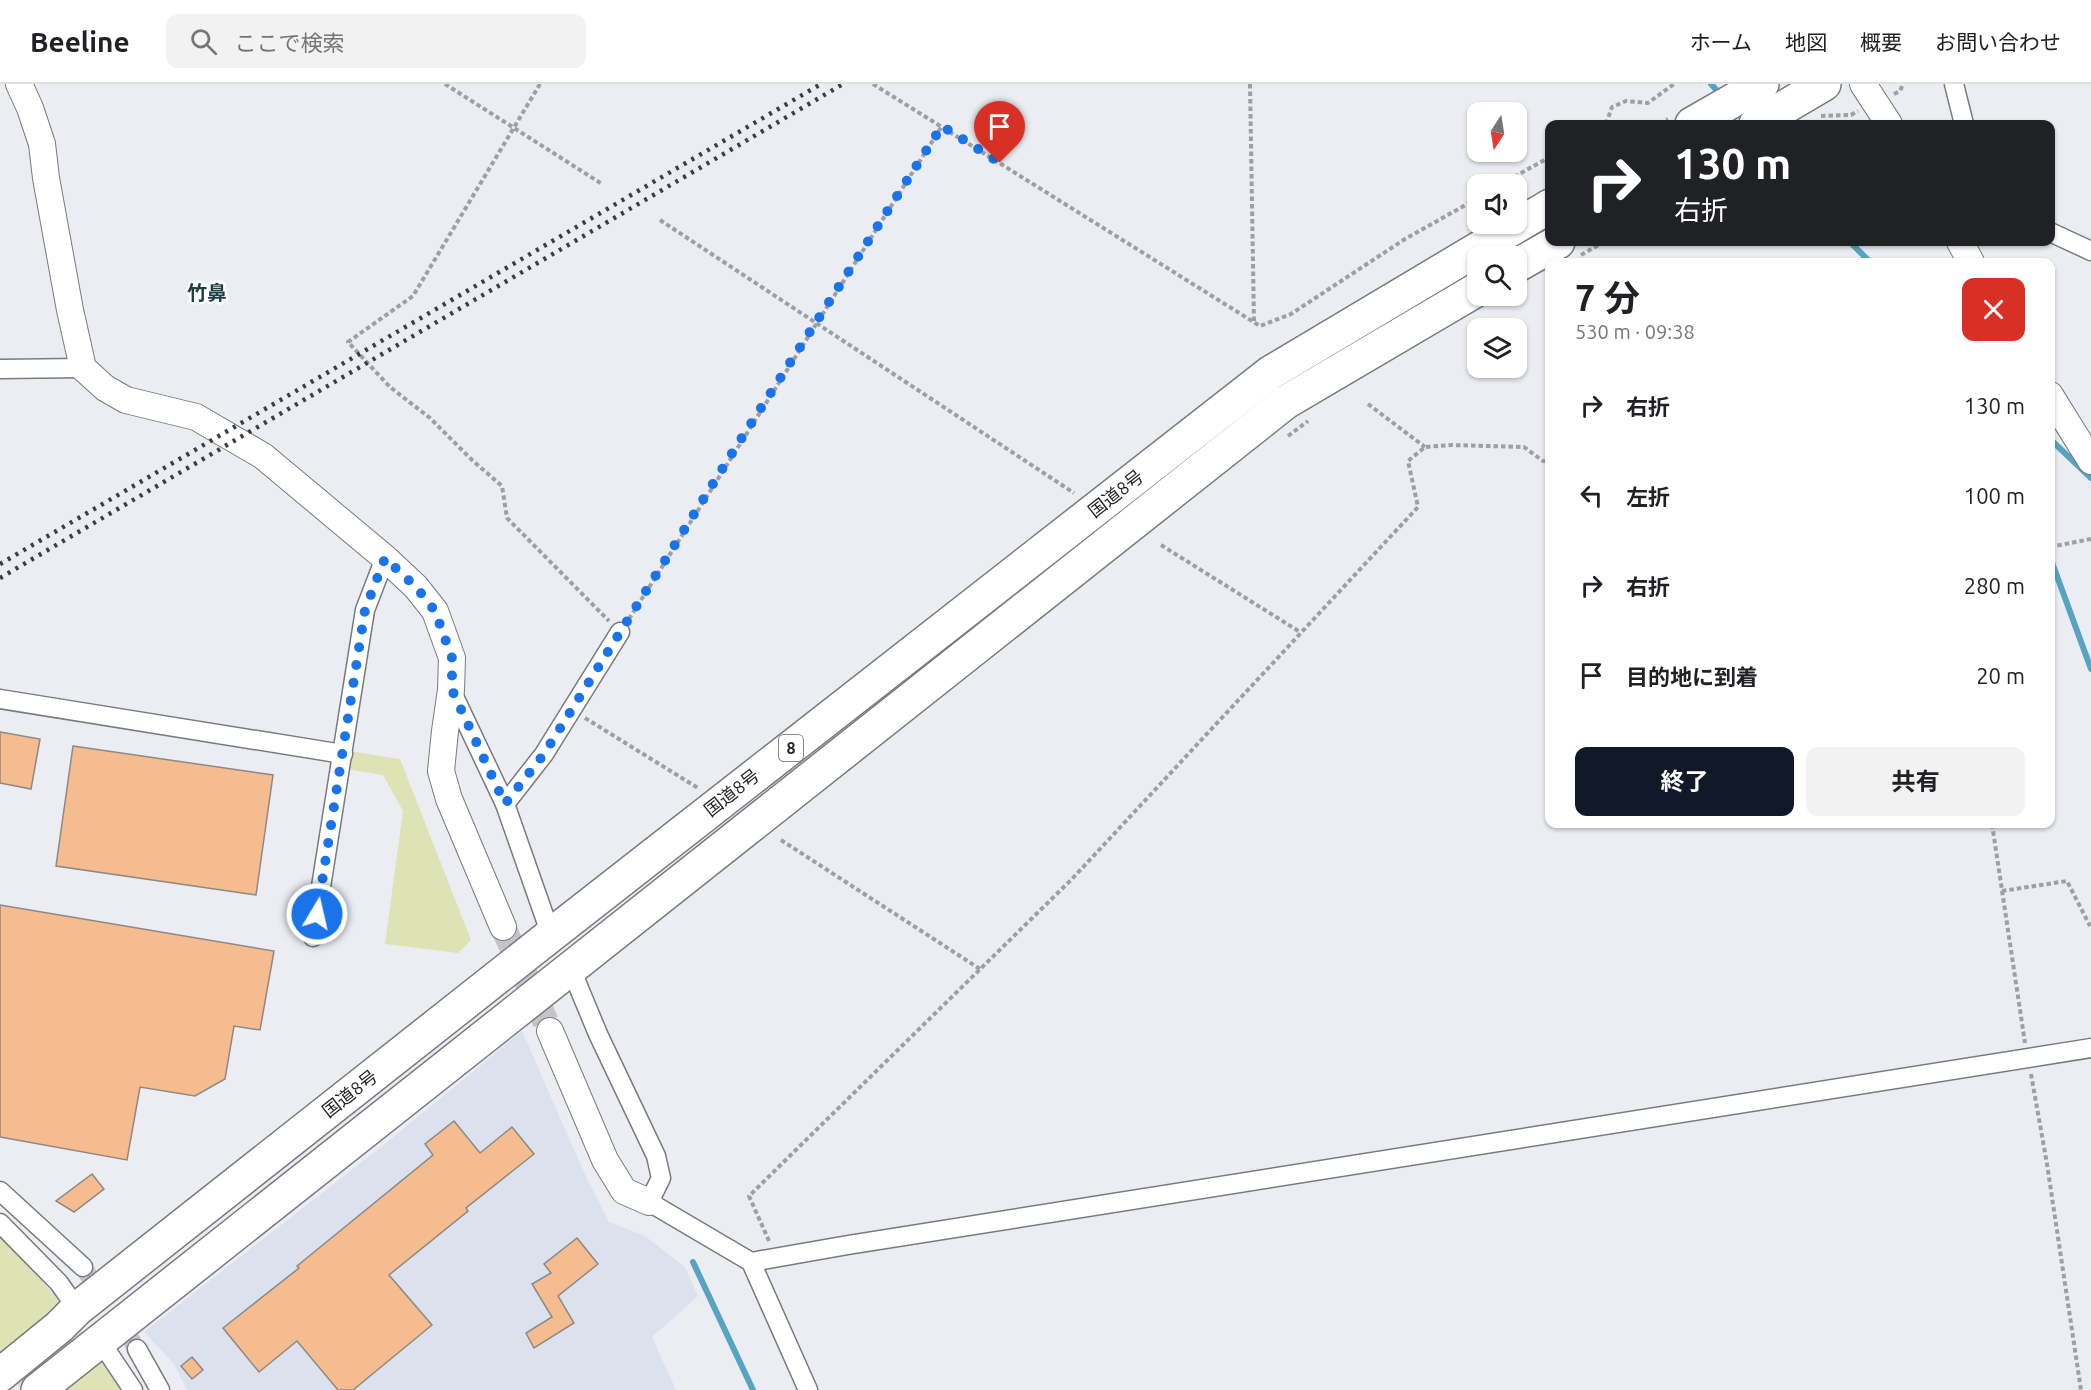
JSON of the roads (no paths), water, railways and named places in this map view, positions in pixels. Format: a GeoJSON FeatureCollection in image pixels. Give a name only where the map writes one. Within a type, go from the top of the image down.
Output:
{"type":"FeatureCollection","features":[{"type":"Feature","properties":{"kind":"highway"},"geometry":{"type":"LineString","coordinates":[[1699,120],[1762,84]]}},
{"type":"Feature","properties":{"kind":"highway"},"geometry":{"type":"LineString","coordinates":[[1763,120],[1824,84]]}},
{"type":"Feature","properties":{"kind":"highway","name":"国道8号"},"geometry":{"type":"LineString","coordinates":[[0,1375],[68,1318],[551,935],[1270,373],[1545,209]]}},
{"type":"Feature","properties":{"kind":"highway"},"geometry":{"type":"LineString","coordinates":[[1527,262],[1567,249]]}},
{"type":"Feature","properties":{"kind":"highway","name":"国道8号"},"geometry":{"type":"LineString","coordinates":[[38,1390],[1286,402],[1467,295]]}},
{"type":"Feature","properties":{"kind":"street"},"geometry":{"type":"LineString","coordinates":[[19,84],[42,144],[58,244],[83,369],[105,388],[126,400],[196,417],[263,456],[385,558],[416,587],[435,611],[452,658],[452,690],[441,771],[450,799],[503,927]]}},
{"type":"Feature","properties":{"kind":"street"},"geometry":{"type":"LineString","coordinates":[[1863,84],[1886,120]]}},
{"type":"Feature","properties":{"kind":"street"},"geometry":{"type":"LineString","coordinates":[[1954,84],[1963,120]]}},
{"type":"Feature","properties":{"kind":"street"},"geometry":{"type":"LineString","coordinates":[[2055,234],[2091,251]]}},
{"type":"Feature","properties":{"kind":"street"},"geometry":{"type":"LineString","coordinates":[[0,369],[83,369]]}},
{"type":"Feature","properties":{"kind":"street"},"geometry":{"type":"LineString","coordinates":[[2055,403],[2091,461]]}},
{"type":"Feature","properties":{"kind":"street"},"geometry":{"type":"LineString","coordinates":[[313,937],[344,754],[365,610],[385,558]]}},
{"type":"Feature","properties":{"kind":"street"},"geometry":{"type":"LineString","coordinates":[[505,804],[544,754],[620,632]]}},
{"type":"Feature","properties":{"kind":"street"},"geometry":{"type":"LineString","coordinates":[[452,690],[505,804],[551,935]]}},
{"type":"Feature","properties":{"kind":"street"},"geometry":{"type":"LineString","coordinates":[[0,699],[344,754]]}},
{"type":"Feature","properties":{"kind":"street"},"geometry":{"type":"LineString","coordinates":[[571,969],[598,1034],[656,1156],[661,1178],[649,1202]]}},
{"type":"Feature","properties":{"kind":"street"},"geometry":{"type":"LineString","coordinates":[[550,1031],[604,1160],[624,1191],[649,1202],[751,1262],[808,1390]]}},
{"type":"Feature","properties":{"kind":"street"},"geometry":{"type":"LineString","coordinates":[[751,1262],[2091,1048]]}},
{"type":"Feature","properties":{"kind":"street"},"geometry":{"type":"LineString","coordinates":[[0,1191],[83,1267]]}},
{"type":"Feature","properties":{"kind":"street"},"geometry":{"type":"LineString","coordinates":[[0,1223],[58,1283],[68,1318]]}},
{"type":"Feature","properties":{"kind":"street"},"geometry":{"type":"LineString","coordinates":[[90,1349],[133,1390]]}},
{"type":"Feature","properties":{"kind":"street"},"geometry":{"type":"LineString","coordinates":[[137,1349],[160,1390]]}},
{"type":"Feature","properties":{"kind":"waterway"},"geometry":{"type":"LineString","coordinates":[[1711,84],[1721,95]]}},
{"type":"Feature","properties":{"kind":"waterway"},"geometry":{"type":"LineString","coordinates":[[1854,246],[1866,258]]}},
{"type":"Feature","properties":{"kind":"waterway"},"geometry":{"type":"LineString","coordinates":[[2055,444],[2091,478]]}},
{"type":"Feature","properties":{"kind":"waterway"},"geometry":{"type":"LineString","coordinates":[[2055,571],[2091,669]]}},
{"type":"Feature","properties":{"kind":"waterway"},"geometry":{"type":"LineString","coordinates":[[693,1262],[753,1390]]}},
{"type":"Feature","properties":{"kind":"tunnel"},"geometry":{"type":"LineString","coordinates":[[503,927],[550,1031]]}},
{"type":"Feature","properties":{"kind":"tunnel"},"geometry":{"type":"LineString","coordinates":[[83,1267],[137,1349]]}},
{"type":"Feature","properties":{"kind":"railway"},"geometry":{"type":"LineString","coordinates":[[0,564],[821,84]]}},
{"type":"Feature","properties":{"kind":"railway"},"geometry":{"type":"LineString","coordinates":[[0,578],[843,84]]}},
{"type":"Feature","properties":{"kind":"district","name":"竹鼻"},"geometry":{"type":"Point","coordinates":[207,293]}}]}
